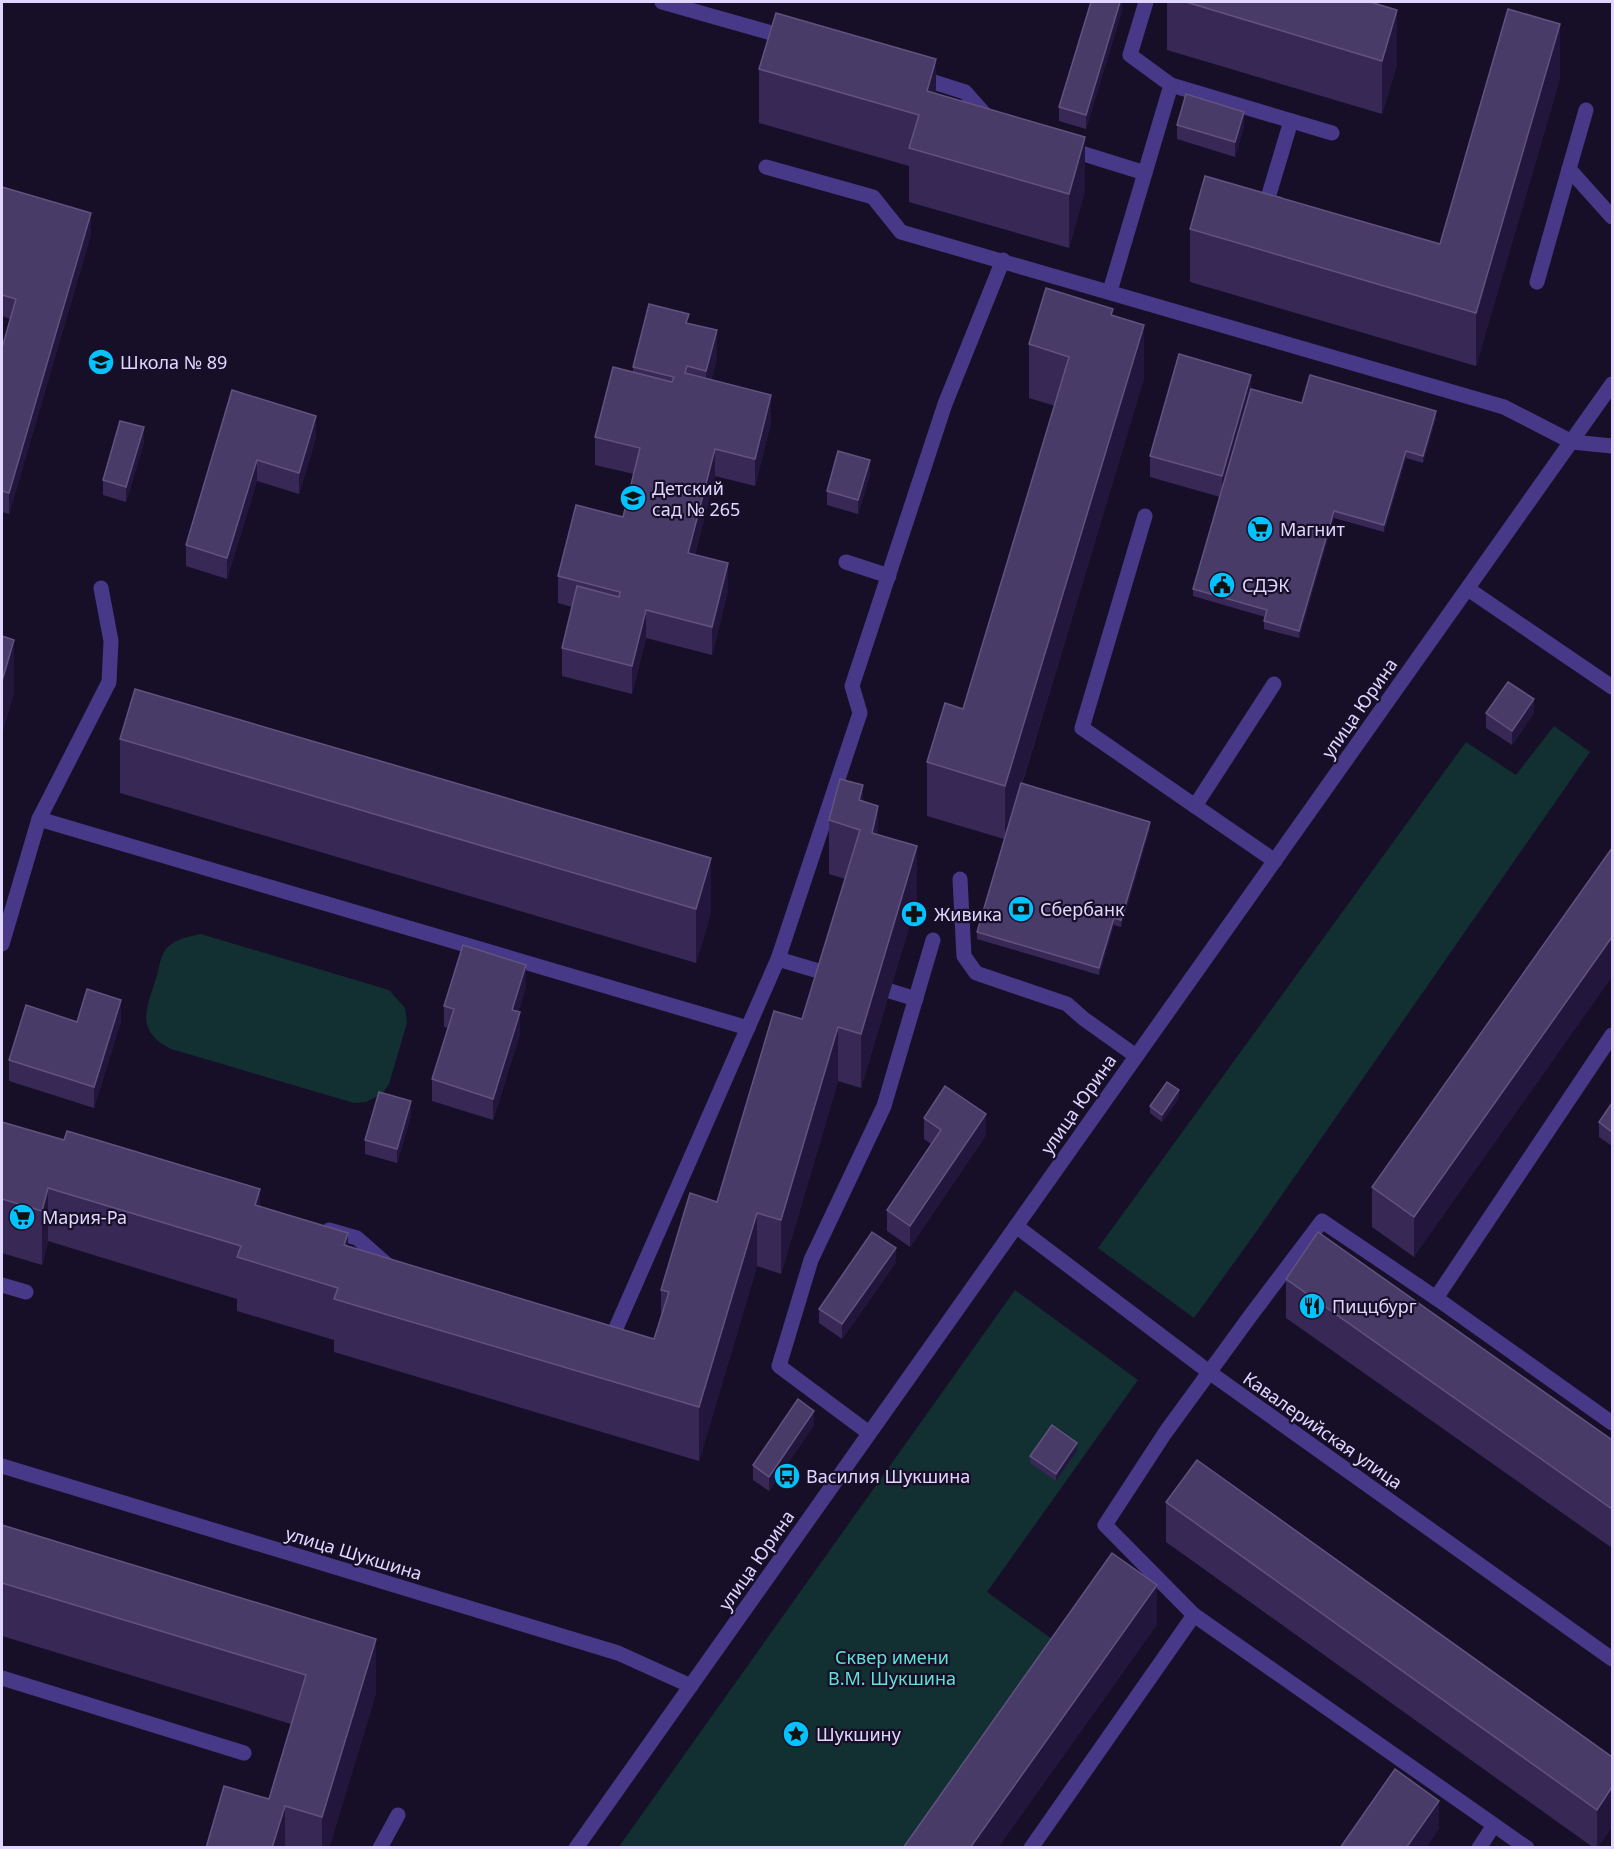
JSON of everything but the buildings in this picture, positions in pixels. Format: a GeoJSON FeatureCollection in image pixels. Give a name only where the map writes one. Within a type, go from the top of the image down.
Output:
{"type":"FeatureCollection","features":[{"type":"Feature","properties":{"kind":"street"},"geometry":{"type":"LineString","coordinates":[[662,2],[804,43]]}},
{"type":"Feature","properties":{"kind":"street"},"geometry":{"type":"LineString","coordinates":[[1146,2],[1130,55],[1171,85],[1332,133]]}},
{"type":"Feature","properties":{"kind":"street"},"geometry":{"type":"LineString","coordinates":[[908,74],[965,92],[997,128]]}},
{"type":"Feature","properties":{"kind":"street"},"geometry":{"type":"LineString","coordinates":[[1110,291],[1171,85]]}},
{"type":"Feature","properties":{"kind":"street"},"geometry":{"type":"LineString","coordinates":[[1537,282],[1586,110]]}},
{"type":"Feature","properties":{"kind":"street"},"geometry":{"type":"LineString","coordinates":[[1290,208],[1267,201],[1292,121]]}},
{"type":"Feature","properties":{"kind":"street"},"geometry":{"type":"LineString","coordinates":[[1054,145],[1145,173]]}},
{"type":"Feature","properties":{"kind":"street"},"geometry":{"type":"LineString","coordinates":[[766,167],[873,197],[901,231],[1504,406],[1572,442],[1612,446]]}},
{"type":"Feature","properties":{"kind":"street"},"geometry":{"type":"LineString","coordinates":[[1569,169],[1612,217]]}},
{"type":"Feature","properties":{"kind":"street"},"geometry":{"type":"LineString","coordinates":[[600,1342],[610,1345],[778,959],[860,713],[852,686],[945,404],[1003,260]]}},
{"type":"Feature","properties":{"kind":"street","name":"улица Юрина"},"geometry":{"type":"LineString","coordinates":[[576,1848],[1612,384]]}},
{"type":"Feature","properties":{"kind":"street"},"geometry":{"type":"LineString","coordinates":[[1145,516],[1082,728],[1275,861]]}},
{"type":"Feature","properties":{"kind":"street"},"geometry":{"type":"LineString","coordinates":[[846,562],[889,576]]}},
{"type":"Feature","properties":{"kind":"street"},"geometry":{"type":"LineString","coordinates":[[2,944],[39,819],[109,682],[111,641],[101,588]]}},
{"type":"Feature","properties":{"kind":"street"},"geometry":{"type":"LineString","coordinates":[[1468,589],[1612,687]]}},
{"type":"Feature","properties":{"kind":"street"},"geometry":{"type":"LineString","coordinates":[[1195,806],[1274,684]]}},
{"type":"Feature","properties":{"kind":"street"},"geometry":{"type":"LineString","coordinates":[[39,819],[748,1028]]}},
{"type":"Feature","properties":{"kind":"street"},"geometry":{"type":"LineString","coordinates":[[960,879],[964,956],[976,973],[1067,1004],[1136,1056]]}},
{"type":"Feature","properties":{"kind":"street"},"geometry":{"type":"LineString","coordinates":[[869,1433],[779,1366],[811,1260],[884,1106],[933,940]]}},
{"type":"Feature","properties":{"kind":"street"},"geometry":{"type":"LineString","coordinates":[[778,959],[832,975]]}},
{"type":"Feature","properties":{"kind":"street"},"geometry":{"type":"LineString","coordinates":[[890,991],[916,999]]}},
{"type":"Feature","properties":{"kind":"street"},"geometry":{"type":"LineString","coordinates":[[1436,1298],[1612,1035]]}},
{"type":"Feature","properties":{"kind":"street"},"geometry":{"type":"LineString","coordinates":[[1527,1848],[1194,1615],[1105,1525],[1165,1433],[1322,1221],[1436,1298],[1612,1423]]}},
{"type":"Feature","properties":{"kind":"street"},"geometry":{"type":"LineString","coordinates":[[311,1225],[357,1239],[399,1275]]}},
{"type":"Feature","properties":{"kind":"street","name":"Кавалерийская улица"},"geometry":{"type":"LineString","coordinates":[[1016,1226],[1209,1372],[1612,1659]]}},
{"type":"Feature","properties":{"kind":"street"},"geometry":{"type":"LineString","coordinates":[[2,1285],[26,1292]]}},
{"type":"Feature","properties":{"kind":"street","name":"улица Шукшина"},"geometry":{"type":"LineString","coordinates":[[2,1466],[618,1653],[691,1686]]}},
{"type":"Feature","properties":{"kind":"street"},"geometry":{"type":"LineString","coordinates":[[1031,1848],[1194,1615]]}},
{"type":"Feature","properties":{"kind":"street"},"geometry":{"type":"LineString","coordinates":[[2,1678],[244,1753]]}},
{"type":"Feature","properties":{"kind":"street"},"geometry":{"type":"LineString","coordinates":[[380,1848],[398,1815]]}},
{"type":"Feature","properties":{"kind":"street"},"geometry":{"type":"LineString","coordinates":[[1479,1848],[1494,1825]]}},
{"type":"Feature","properties":{"kind":"green space"},"geometry":{"type":"Polygon","coordinates":[[[1554,726],[1590,752],[1194,1318],[1098,1248],[1466,742],[1516,775],[1554,726]]]}},
{"type":"Feature","properties":{"kind":"green space"},"geometry":{"type":"Polygon","coordinates":[[[201,934],[389,990],[405,1008],[407,1023],[389,1084],[382,1094],[366,1102],[354,1103],[171,1049],[152,1035],[146,1019],[147,1010],[161,957],[176,941],[201,934]]]}},
{"type":"Feature","properties":{"kind":"green space","name":"Сквер имени В.М. Шукшина"},"geometry":{"type":"Polygon","coordinates":[[[1015,1290],[1138,1380],[987,1592],[1056,1642],[910,1847],[618,1848],[1015,1290]]]}},
{"type":"Feature","properties":{"kind":"place","name":"Школа № 89"},"geometry":{"type":"Point","coordinates":[101,362]}},
{"type":"Feature","properties":{"kind":"place","name":"Детский сад № 265"},"geometry":{"type":"Point","coordinates":[633,498]}},
{"type":"Feature","properties":{"kind":"place","name":"Магнит"},"geometry":{"type":"Point","coordinates":[1260,529]}},
{"type":"Feature","properties":{"kind":"place","name":"СДЭК"},"geometry":{"type":"Point","coordinates":[1222,585]}},
{"type":"Feature","properties":{"kind":"place","name":"Сбербанк"},"geometry":{"type":"Point","coordinates":[1021,909]}},
{"type":"Feature","properties":{"kind":"place","name":"Живика"},"geometry":{"type":"Point","coordinates":[914,914]}},
{"type":"Feature","properties":{"kind":"place","name":"Мария-Ра"},"geometry":{"type":"Point","coordinates":[22,1217]}},
{"type":"Feature","properties":{"kind":"place","name":"Пиццбург"},"geometry":{"type":"Point","coordinates":[1312,1306]}},
{"type":"Feature","properties":{"kind":"place","name":"Василия Шукшина"},"geometry":{"type":"Point","coordinates":[787,1476]}},
{"type":"Feature","properties":{"kind":"place","name":"Шукшину"},"geometry":{"type":"Point","coordinates":[796,1734]}}]}
